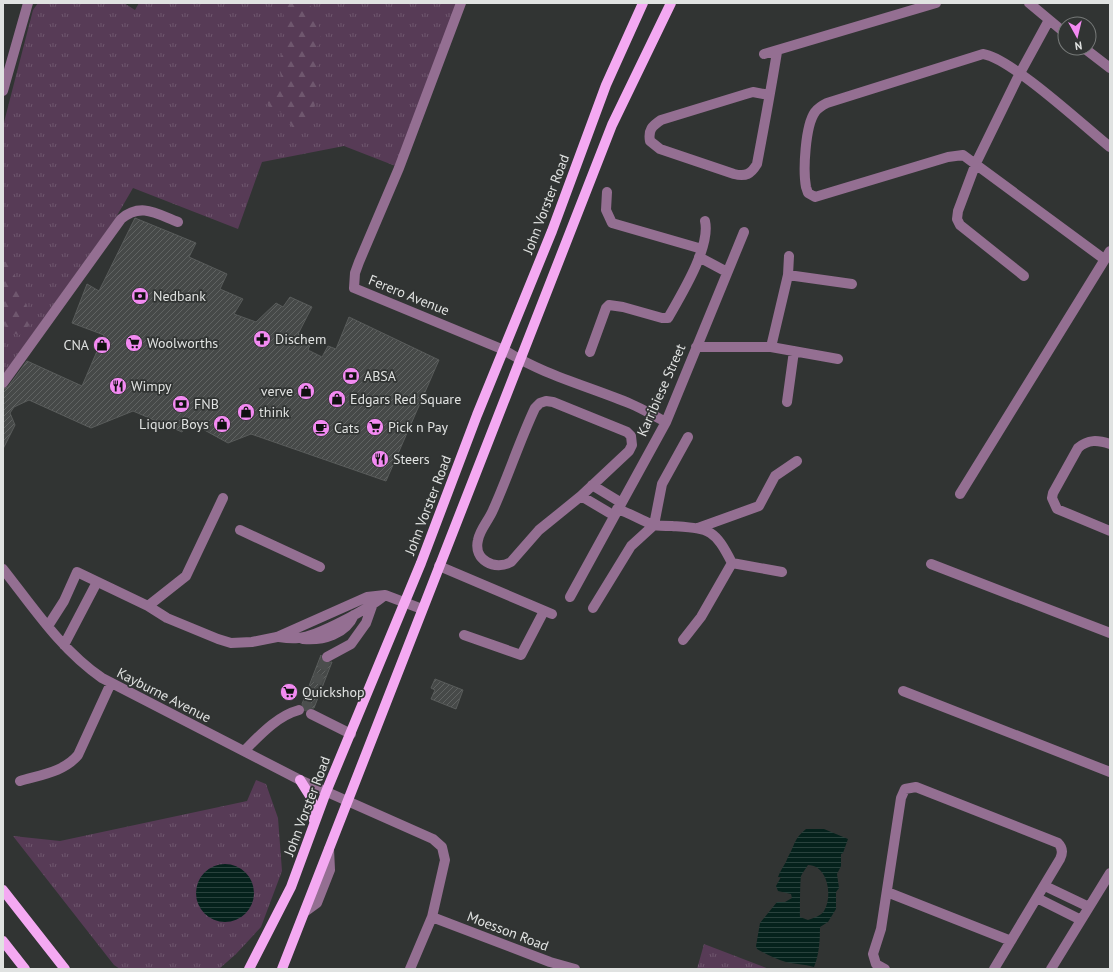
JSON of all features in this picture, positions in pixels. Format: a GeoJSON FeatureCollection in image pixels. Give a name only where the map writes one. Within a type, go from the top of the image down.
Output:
{"type":"FeatureCollection","features":[{"type":"Feature","properties":{"kind":"main road","name":"John Vorster Road"},"geometry":{"type":"LineString","coordinates":[[249,969],[291,887],[313,831],[326,792],[351,734],[552,231],[606,85],[643,3]]}},
{"type":"Feature","properties":{"kind":"main road"},"geometry":{"type":"LineString","coordinates":[[282,969],[306,911],[346,801],[612,125],[671,3]]}},
{"type":"Feature","properties":{"kind":"main road"},"geometry":{"type":"LineString","coordinates":[[300,780],[312,799],[314,811],[313,831]]}},
{"type":"Feature","properties":{"kind":"main road"},"geometry":{"type":"LineString","coordinates":[[3,890],[65,969]]}},
{"type":"Feature","properties":{"kind":"main road"},"geometry":{"type":"LineString","coordinates":[[3,941],[25,969]]}},
{"type":"Feature","properties":{"kind":"street"},"geometry":{"type":"LineString","coordinates":[[3,91],[28,3]]}},
{"type":"Feature","properties":{"kind":"street","name":"Ferero Avenue"},"geometry":{"type":"LineString","coordinates":[[461,3],[399,168],[359,262],[355,273],[354,288],[504,350],[520,360],[631,404],[666,422]]}},
{"type":"Feature","properties":{"kind":"street"},"geometry":{"type":"LineString","coordinates":[[764,54],[776,52],[936,3]]}},
{"type":"Feature","properties":{"kind":"street"},"geometry":{"type":"LineString","coordinates":[[1029,3],[1057,26]]}},
{"type":"Feature","properties":{"kind":"street"},"geometry":{"type":"LineString","coordinates":[[1024,276],[960,225],[958,222],[958,211],[976,163],[1020,73],[1049,20]]}},
{"type":"Feature","properties":{"kind":"street"},"geometry":{"type":"LineString","coordinates":[[769,95],[753,92],[661,120],[653,125],[650,130],[650,141],[660,150],[734,174],[741,176],[748,175],[753,172],[757,164],[769,95],[776,52]]}},
{"type":"Feature","properties":{"kind":"street"},"geometry":{"type":"LineString","coordinates":[[960,494],[1107,255],[976,163],[959,154],[820,197],[812,196],[808,193],[805,180],[806,149],[812,119],[815,112],[828,102],[983,54],[996,57],[1020,73],[1110,147]]}},
{"type":"Feature","properties":{"kind":"street"},"geometry":{"type":"LineString","coordinates":[[1094,56],[1110,68]]}},
{"type":"Feature","properties":{"kind":"street"},"geometry":{"type":"LineString","coordinates":[[607,192],[606,210],[612,223],[700,253],[727,272]]}},
{"type":"Feature","properties":{"kind":"street"},"geometry":{"type":"LineString","coordinates":[[3,383],[122,219],[135,210],[145,210],[178,222]]}},
{"type":"Feature","properties":{"kind":"street"},"geometry":{"type":"LineString","coordinates":[[590,352],[606,308],[609,305],[623,307],[662,318],[668,318],[700,253],[707,229],[705,221]]}},
{"type":"Feature","properties":{"kind":"street","name":"Karribiese Street"},"geometry":{"type":"LineString","coordinates":[[570,597],[617,508],[666,422],[744,232]]}},
{"type":"Feature","properties":{"kind":"street"},"geometry":{"type":"LineString","coordinates":[[772,347],[788,275],[789,256]]}},
{"type":"Feature","properties":{"kind":"street"},"geometry":{"type":"LineString","coordinates":[[788,275],[852,284]]}},
{"type":"Feature","properties":{"kind":"street"},"geometry":{"type":"LineString","coordinates":[[696,346],[772,347],[838,359]]}},
{"type":"Feature","properties":{"kind":"street"},"geometry":{"type":"LineString","coordinates":[[787,402],[794,351]]}},
{"type":"Feature","properties":{"kind":"street"},"geometry":{"type":"LineString","coordinates":[[546,401],[553,402],[627,432],[632,436],[632,445],[629,451],[581,496],[539,530],[511,562],[505,565],[490,565],[484,561],[479,554],[477,541],[480,533],[493,511],[535,408],[540,403],[546,401]]}},
{"type":"Feature","properties":{"kind":"street"},"geometry":{"type":"LineString","coordinates":[[593,608],[632,546],[654,525],[662,484],[688,437]]}},
{"type":"Feature","properties":{"kind":"street"},"geometry":{"type":"LineString","coordinates":[[1110,444],[1094,440],[1083,444],[1078,448],[1053,493],[1052,498],[1057,509],[1110,531]]}},
{"type":"Feature","properties":{"kind":"street"},"geometry":{"type":"LineString","coordinates":[[697,528],[759,506],[775,476],[797,461]]}},
{"type":"Feature","properties":{"kind":"street"},"geometry":{"type":"LineString","coordinates":[[592,485],[617,508]]}},
{"type":"Feature","properties":{"kind":"street"},"geometry":{"type":"LineString","coordinates":[[581,496],[632,513],[654,525],[697,528],[712,532],[721,541],[732,563]]}},
{"type":"Feature","properties":{"kind":"street"},"geometry":{"type":"LineString","coordinates":[[148,606],[186,576],[224,498]]}},
{"type":"Feature","properties":{"kind":"street"},"geometry":{"type":"LineString","coordinates":[[240,530],[320,567]]}},
{"type":"Feature","properties":{"kind":"street"},"geometry":{"type":"LineString","coordinates":[[732,563],[782,572]]}},
{"type":"Feature","properties":{"kind":"street"},"geometry":{"type":"LineString","coordinates":[[683,640],[701,617],[732,563]]}},
{"type":"Feature","properties":{"kind":"street"},"geometry":{"type":"LineString","coordinates":[[931,564],[1110,633]]}},
{"type":"Feature","properties":{"kind":"street"},"geometry":{"type":"LineString","coordinates":[[439,566],[548,612],[521,655],[464,635]]}},
{"type":"Feature","properties":{"kind":"street","name":"Kayburne Avenue"},"geometry":{"type":"LineString","coordinates":[[3,569],[64,645],[82,663],[111,683],[300,780],[433,839],[442,847],[445,860],[432,917],[410,969]]}},
{"type":"Feature","properties":{"kind":"street"},"geometry":{"type":"LineString","coordinates":[[48,626],[64,601],[77,572],[190,628],[231,643],[252,642],[277,637],[367,597],[385,595],[422,609]]}},
{"type":"Feature","properties":{"kind":"street"},"geometry":{"type":"LineString","coordinates":[[64,645],[97,582]]}},
{"type":"Feature","properties":{"kind":"street"},"geometry":{"type":"LineString","coordinates":[[299,638],[372,606],[385,595]]}},
{"type":"Feature","properties":{"kind":"street"},"geometry":{"type":"LineString","coordinates":[[327,657],[351,644],[362,629],[372,606]]}},
{"type":"Feature","properties":{"kind":"street"},"geometry":{"type":"LineString","coordinates":[[277,637],[317,639],[338,633],[350,623],[354,615]]}},
{"type":"Feature","properties":{"kind":"street"},"geometry":{"type":"LineString","coordinates":[[338,633],[344,649]]}},
{"type":"Feature","properties":{"kind":"street"},"geometry":{"type":"LineString","coordinates":[[20,781],[64,768],[72,762],[78,755],[111,683]]}},
{"type":"Feature","properties":{"kind":"street"},"geometry":{"type":"LineString","coordinates":[[903,691],[1110,772]]}},
{"type":"Feature","properties":{"kind":"street"},"geometry":{"type":"LineString","coordinates":[[244,751],[279,720],[290,713],[299,710]]}},
{"type":"Feature","properties":{"kind":"street"},"geometry":{"type":"LineString","coordinates":[[311,714],[351,734]]}},
{"type":"Feature","properties":{"kind":"street"},"geometry":{"type":"LineString","coordinates":[[885,969],[876,964],[873,954],[881,929],[901,798],[905,789],[910,787],[916,787],[1061,846],[1062,855],[1045,886],[994,969]]}},
{"type":"Feature","properties":{"kind":"street"},"geometry":{"type":"LineString","coordinates":[[1051,969],[1110,873]]}},
{"type":"Feature","properties":{"kind":"street"},"geometry":{"type":"LineString","coordinates":[[1045,886],[1089,907]]}},
{"type":"Feature","properties":{"kind":"street"},"geometry":{"type":"LineString","coordinates":[[887,892],[1011,941]]}},
{"type":"Feature","properties":{"kind":"street"},"geometry":{"type":"LineString","coordinates":[[1037,898],[1081,920]]}},
{"type":"Feature","properties":{"kind":"street","name":"Moesson Road"},"geometry":{"type":"LineString","coordinates":[[432,917],[550,962],[575,969]]}},
{"type":"Feature","properties":{"kind":"green space"},"geometry":{"type":"Polygon","coordinates":[[[38,3],[124,3],[135,10],[139,3],[461,3],[398,167],[344,146],[262,162],[238,229],[133,188],[115,219],[3,375],[3,126],[33,10],[38,3]]]}},
{"type":"Feature","properties":{"kind":"green space"},"geometry":{"type":"Polygon","coordinates":[[[283,3],[309,3],[318,22],[322,42],[312,51],[320,62],[315,70],[320,90],[315,101],[312,117],[300,128],[292,127],[286,115],[268,106],[266,91],[283,82],[278,66],[285,44],[283,3]]]}},
{"type":"Feature","properties":{"kind":"green space"},"geometry":{"type":"Polygon","coordinates":[[[9,261],[26,303],[30,324],[20,335],[12,333],[3,324],[3,262],[9,261]]]}},
{"type":"Feature","properties":{"kind":"green space"},"geometry":{"type":"Polygon","coordinates":[[[256,780],[266,784],[278,818],[282,871],[261,927],[236,954],[219,969],[120,969],[114,965],[13,836],[60,841],[247,801],[256,780]]]}},
{"type":"Feature","properties":{"kind":"green space"},"geometry":{"type":"Polygon","coordinates":[[[704,944],[769,969],[697,969],[704,944]]]}},
{"type":"Feature","properties":{"kind":"shaded area"},"geometry":{"type":"Polygon","coordinates":[[[806,829],[824,829],[848,839],[843,853],[841,854],[841,866],[837,874],[839,888],[836,892],[836,909],[828,922],[820,927],[819,948],[814,967],[782,961],[757,949],[756,946],[760,923],[777,902],[785,902],[792,898],[791,894],[778,891],[776,886],[781,877],[778,877],[779,874],[795,842],[806,829]],[[808,865],[801,876],[800,917],[808,920],[823,913],[827,905],[828,898],[827,883],[820,870],[815,866],[808,865]]]}},
{"type":"Feature","properties":{"kind":"shaded area"},"geometry":{"type":"Polygon","coordinates":[[[219,864],[231,864],[246,872],[254,887],[254,899],[246,914],[231,922],[219,922],[204,914],[196,899],[196,887],[204,872],[219,864]]]}},
{"type":"Feature","properties":{"kind":"building"},"geometry":{"type":"Polygon","coordinates":[[[135,218],[196,243],[189,257],[227,274],[220,289],[243,299],[234,314],[256,322],[276,303],[283,307],[290,297],[312,307],[298,334],[312,340],[308,350],[322,357],[328,346],[336,349],[349,317],[439,360],[386,481],[251,434],[228,443],[188,421],[182,432],[133,411],[91,428],[29,400],[14,407],[10,413],[15,425],[3,449],[3,389],[8,387],[27,361],[82,386],[104,335],[72,323],[87,284],[99,291],[135,218]]]}},
{"type":"Feature","properties":{"kind":"building"},"geometry":{"type":"Polygon","coordinates":[[[321,655],[321,660],[324,663],[332,662],[314,708],[308,708],[305,711],[302,704],[321,655]]]}},
{"type":"Feature","properties":{"kind":"building"},"geometry":{"type":"Polygon","coordinates":[[[435,679],[463,690],[456,709],[431,699],[435,690],[431,688],[435,679]]]}},
{"type":"Feature","properties":{"kind":"tunnel"},"geometry":{"type":"LineString","coordinates":[[305,711],[327,657]]}},
{"type":"Feature","properties":{"kind":"place","name":"Nedbank"},"geometry":{"type":"Point","coordinates":[140,296]}},
{"type":"Feature","properties":{"kind":"place","name":"Dischem"},"geometry":{"type":"Point","coordinates":[262,339]}},
{"type":"Feature","properties":{"kind":"place","name":"Woolworths"},"geometry":{"type":"Point","coordinates":[134,343]}},
{"type":"Feature","properties":{"kind":"place","name":"CNA"},"geometry":{"type":"Point","coordinates":[102,345]}},
{"type":"Feature","properties":{"kind":"place","name":"ABSA"},"geometry":{"type":"Point","coordinates":[351,376]}},
{"type":"Feature","properties":{"kind":"place","name":"Wimpy"},"geometry":{"type":"Point","coordinates":[118,386]}},
{"type":"Feature","properties":{"kind":"place","name":"verve"},"geometry":{"type":"Point","coordinates":[306,391]}},
{"type":"Feature","properties":{"kind":"place","name":"Edgars Red Square"},"geometry":{"type":"Point","coordinates":[337,399]}},
{"type":"Feature","properties":{"kind":"place","name":"FNB"},"geometry":{"type":"Point","coordinates":[181,404]}},
{"type":"Feature","properties":{"kind":"place","name":"think"},"geometry":{"type":"Point","coordinates":[246,412]}},
{"type":"Feature","properties":{"kind":"place","name":"Liquor Boys"},"geometry":{"type":"Point","coordinates":[222,424]}},
{"type":"Feature","properties":{"kind":"place","name":"Pick n Pay"},"geometry":{"type":"Point","coordinates":[375,427]}},
{"type":"Feature","properties":{"kind":"place","name":"Cats"},"geometry":{"type":"Point","coordinates":[321,428]}},
{"type":"Feature","properties":{"kind":"place","name":"Steers"},"geometry":{"type":"Point","coordinates":[380,459]}},
{"type":"Feature","properties":{"kind":"place","name":"Quickshop"},"geometry":{"type":"Point","coordinates":[289,692]}}]}
